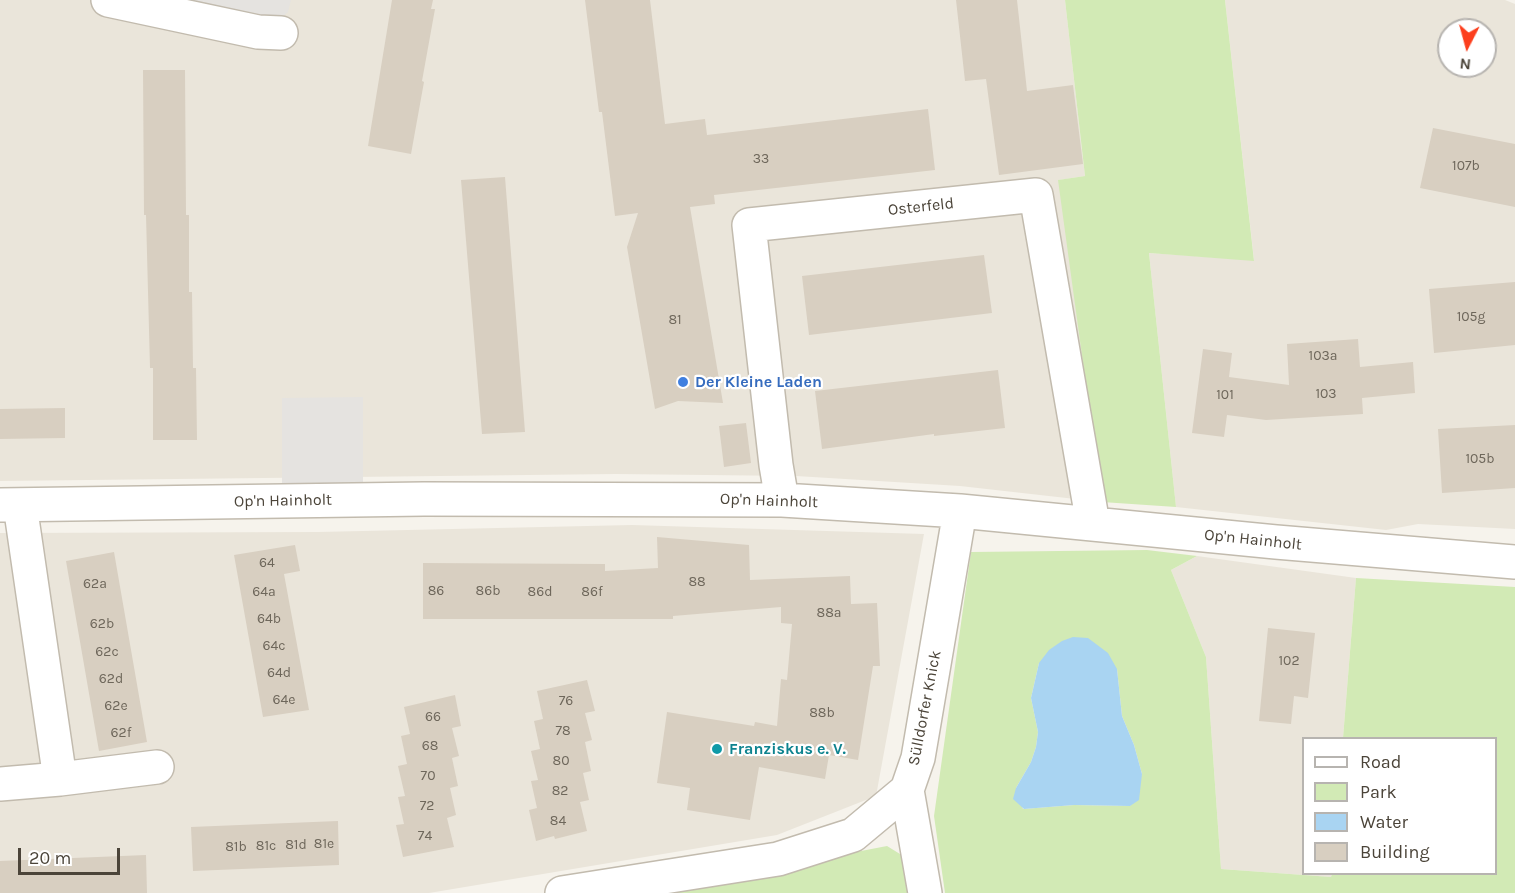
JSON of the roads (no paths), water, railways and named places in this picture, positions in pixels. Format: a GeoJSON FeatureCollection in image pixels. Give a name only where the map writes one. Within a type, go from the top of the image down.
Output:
{"type":"FeatureCollection","features":[{"type":"Feature","properties":{"kind":"street"},"geometry":{"type":"LineString","coordinates":[[108,0],[258,32],[281,33]]}},
{"type":"Feature","properties":{"kind":"street","name":"Osterfeld"},"geometry":{"type":"LineString","coordinates":[[782,500],[749,225],[1036,195],[1093,524]]}},
{"type":"Feature","properties":{"kind":"street","name":"Op'n Hainholt"},"geometry":{"type":"LineString","coordinates":[[60,779],[10,505],[424,499],[782,500],[960,511],[1369,551],[1515,562]]}},
{"type":"Feature","properties":{"kind":"street","name":"Sülldorfer Knick"},"geometry":{"type":"LineString","coordinates":[[562,893],[778,859],[853,835],[906,790],[918,758],[960,511]]}},
{"type":"Feature","properties":{"kind":"street"},"geometry":{"type":"LineString","coordinates":[[0,784],[157,767]]}},
{"type":"Feature","properties":{"kind":"street"},"geometry":{"type":"LineString","coordinates":[[906,790],[925,893]]}},
{"type":"Feature","properties":{"kind":"water"},"geometry":{"type":"Polygon","coordinates":[[[1073,637],[1088,638],[1108,653],[1117,669],[1122,716],[1134,745],[1142,774],[1139,800],[1130,806],[1074,805],[1024,809],[1013,799],[1036,747],[1038,732],[1031,698],[1039,663],[1049,650],[1073,637]]]}},
{"type":"Feature","properties":{"kind":"place","name":"Der Kleine Laden"},"geometry":{"type":"Point","coordinates":[683,382]}},
{"type":"Feature","properties":{"kind":"place","name":"Franziskus e. V."},"geometry":{"type":"Point","coordinates":[717,749]}}]}
